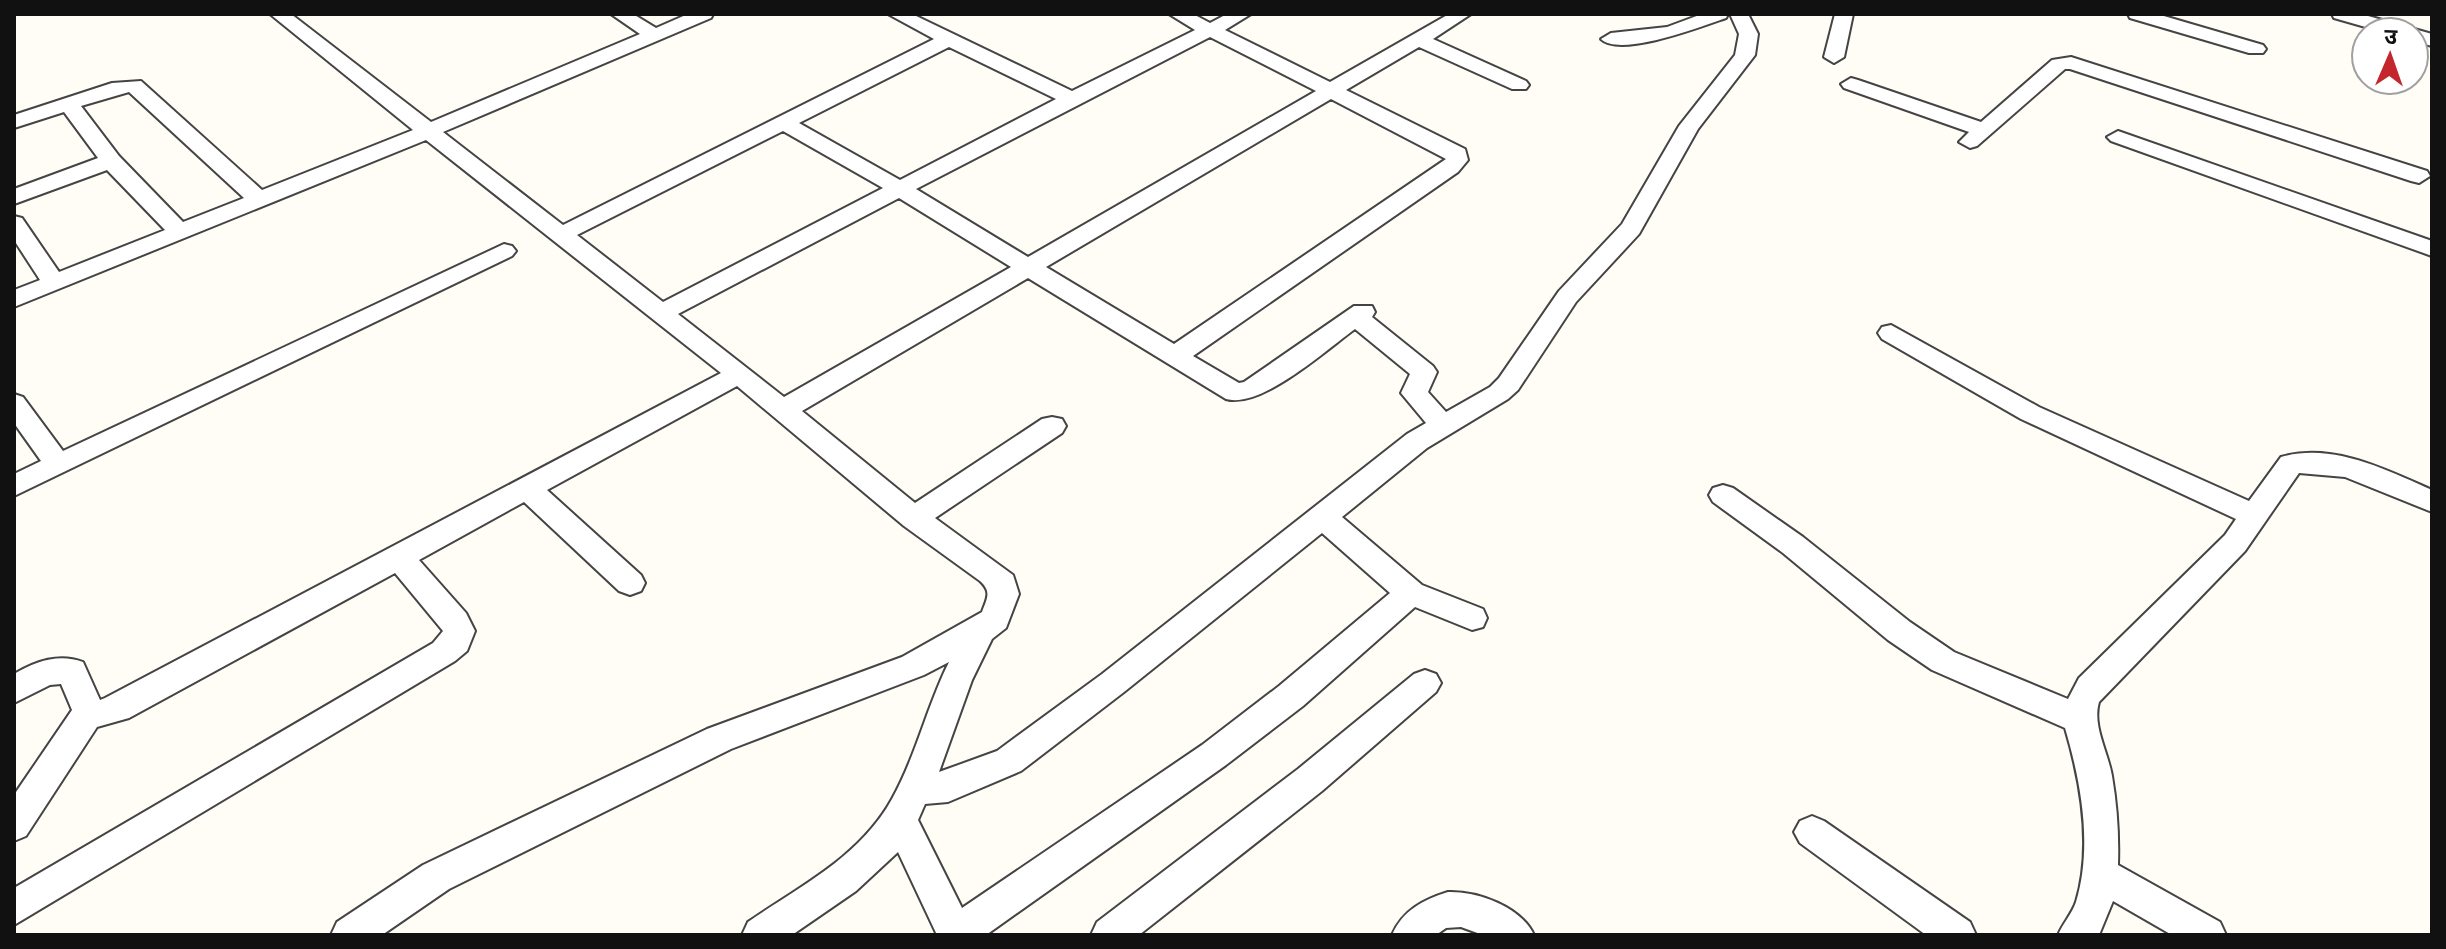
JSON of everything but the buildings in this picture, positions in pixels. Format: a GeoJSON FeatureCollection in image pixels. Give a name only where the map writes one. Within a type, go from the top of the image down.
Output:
{"type":"FeatureCollection","features":[{"type":"Feature","properties":{"kind":"street"},"geometry":{"type":"LineString","coordinates":[[279,14],[739,374],[914,518],[1002,583],[1002,603],[995,619],[981,630],[913,666],[719,739],[436,877],[366,930]]}},
{"type":"Feature","properties":{"kind":"street"},"geometry":{"type":"LineString","coordinates":[[620,14],[655,35]]}},
{"type":"Feature","properties":{"kind":"street"},"geometry":{"type":"LineString","coordinates":[[14,299],[426,132],[704,14]]}},
{"type":"Feature","properties":{"kind":"street"},"geometry":{"type":"LineString","coordinates":[[897,14],[1072,99]]}},
{"type":"Feature","properties":{"kind":"street"},"geometry":{"type":"LineString","coordinates":[[1175,356],[1457,160],[1457,154],[1451,150],[1178,14]]}},
{"type":"Feature","properties":{"kind":"street"},"geometry":{"type":"LineString","coordinates":[[661,313],[1242,14]]}},
{"type":"Feature","properties":{"kind":"street"},"geometry":{"type":"LineString","coordinates":[[783,410],[1462,14]]}},
{"type":"Feature","properties":{"kind":"street"},"geometry":{"type":"LineString","coordinates":[[1611,39],[1670,32],[1719,14]]}},
{"type":"Feature","properties":{"kind":"street"},"geometry":{"type":"LineString","coordinates":[[908,805],[1009,761],[1113,683],[1417,441],[1511,383],[1560,306],[1638,219],[1669,156],[1707,101],[1741,63],[1748,49],[1747,26],[1739,14]]}},
{"type":"Feature","properties":{"kind":"street"},"geometry":{"type":"LineString","coordinates":[[1834,57],[1844,14]]}},
{"type":"Feature","properties":{"kind":"street"},"geometry":{"type":"LineString","coordinates":[[2137,14],[2199,22],[2256,49]]}},
{"type":"Feature","properties":{"kind":"street"},"geometry":{"type":"LineString","coordinates":[[560,235],[949,39]]}},
{"type":"Feature","properties":{"kind":"street"},"geometry":{"type":"LineString","coordinates":[[1419,40],[1519,85]]}},
{"type":"Feature","properties":{"kind":"street"},"geometry":{"type":"LineString","coordinates":[[1851,84],[1977,136],[2059,64],[2071,63],[2426,178],[2432,154]]}},
{"type":"Feature","properties":{"kind":"street"},"geometry":{"type":"LineString","coordinates":[[14,122],[119,87],[139,87],[259,199]]}},
{"type":"Feature","properties":{"kind":"street"},"geometry":{"type":"LineString","coordinates":[[69,104],[111,161],[180,232]]}},
{"type":"Feature","properties":{"kind":"street"},"geometry":{"type":"LineString","coordinates":[[783,122],[1030,267],[1226,388],[1245,392],[1360,315],[1424,372],[1414,393],[1443,425]]}},
{"type":"Feature","properties":{"kind":"street"},"geometry":{"type":"LineString","coordinates":[[2118,137],[2432,249]]}},
{"type":"Feature","properties":{"kind":"street"},"geometry":{"type":"LineString","coordinates":[[14,197],[111,161]]}},
{"type":"Feature","properties":{"kind":"street"},"geometry":{"type":"LineString","coordinates":[[14,223],[54,283]]}},
{"type":"Feature","properties":{"kind":"street"},"geometry":{"type":"LineString","coordinates":[[14,486],[504,251]]}},
{"type":"Feature","properties":{"kind":"street"},"geometry":{"type":"LineString","coordinates":[[1891,333],[2030,413],[2254,515]]}},
{"type":"Feature","properties":{"kind":"street"},"geometry":{"type":"LineString","coordinates":[[89,712],[101,714],[136,699],[739,374]]}},
{"type":"Feature","properties":{"kind":"street"},"geometry":{"type":"LineString","coordinates":[[14,403],[59,465]]}},
{"type":"Feature","properties":{"kind":"street"},"geometry":{"type":"LineString","coordinates":[[914,518],[1052,426]]}},
{"type":"Feature","properties":{"kind":"street"},"geometry":{"type":"LineString","coordinates":[[2077,935],[2084,928],[2099,873],[2102,841],[2099,790],[2089,741],[2080,719],[2082,704],[2090,688],[2235,543],[2291,464],[2315,461],[2372,475],[2432,502]]}},
{"type":"Feature","properties":{"kind":"street"},"geometry":{"type":"LineString","coordinates":[[527,488],[630,583]]}},
{"type":"Feature","properties":{"kind":"street"},"geometry":{"type":"LineString","coordinates":[[1723,495],[1793,545],[1899,631],[1943,661],[2080,719]]}},
{"type":"Feature","properties":{"kind":"street"},"geometry":{"type":"LineString","coordinates":[[1322,516],[1411,593],[1472,618]]}},
{"type":"Feature","properties":{"kind":"street"},"geometry":{"type":"LineString","coordinates":[[14,908],[456,642],[459,631],[400,558]]}},
{"type":"Feature","properties":{"kind":"street"},"geometry":{"type":"LineString","coordinates":[[908,805],[956,935],[1214,755],[1291,696],[1411,593]]}},
{"type":"Feature","properties":{"kind":"street"},"geometry":{"type":"LineString","coordinates":[[761,935],[858,866],[882,845],[908,805],[949,695],[981,630]]}},
{"type":"Feature","properties":{"kind":"street"},"geometry":{"type":"LineString","coordinates":[[14,690],[42,673],[60,669],[72,671],[89,712]]}},
{"type":"Feature","properties":{"kind":"street"},"geometry":{"type":"LineString","coordinates":[[1110,935],[1310,780],[1425,683]]}},
{"type":"Feature","properties":{"kind":"street"},"geometry":{"type":"LineString","coordinates":[[14,825],[89,712]]}},
{"type":"Feature","properties":{"kind":"street"},"geometry":{"type":"LineString","coordinates":[[1812,832],[1957,935]]}},
{"type":"Feature","properties":{"kind":"street"},"geometry":{"type":"LineString","coordinates":[[2099,873],[2207,935]]}},
{"type":"Feature","properties":{"kind":"street"},"geometry":{"type":"LineString","coordinates":[[1411,935],[1424,918],[1443,908],[1466,909],[1494,920],[1515,935]]}}]}
